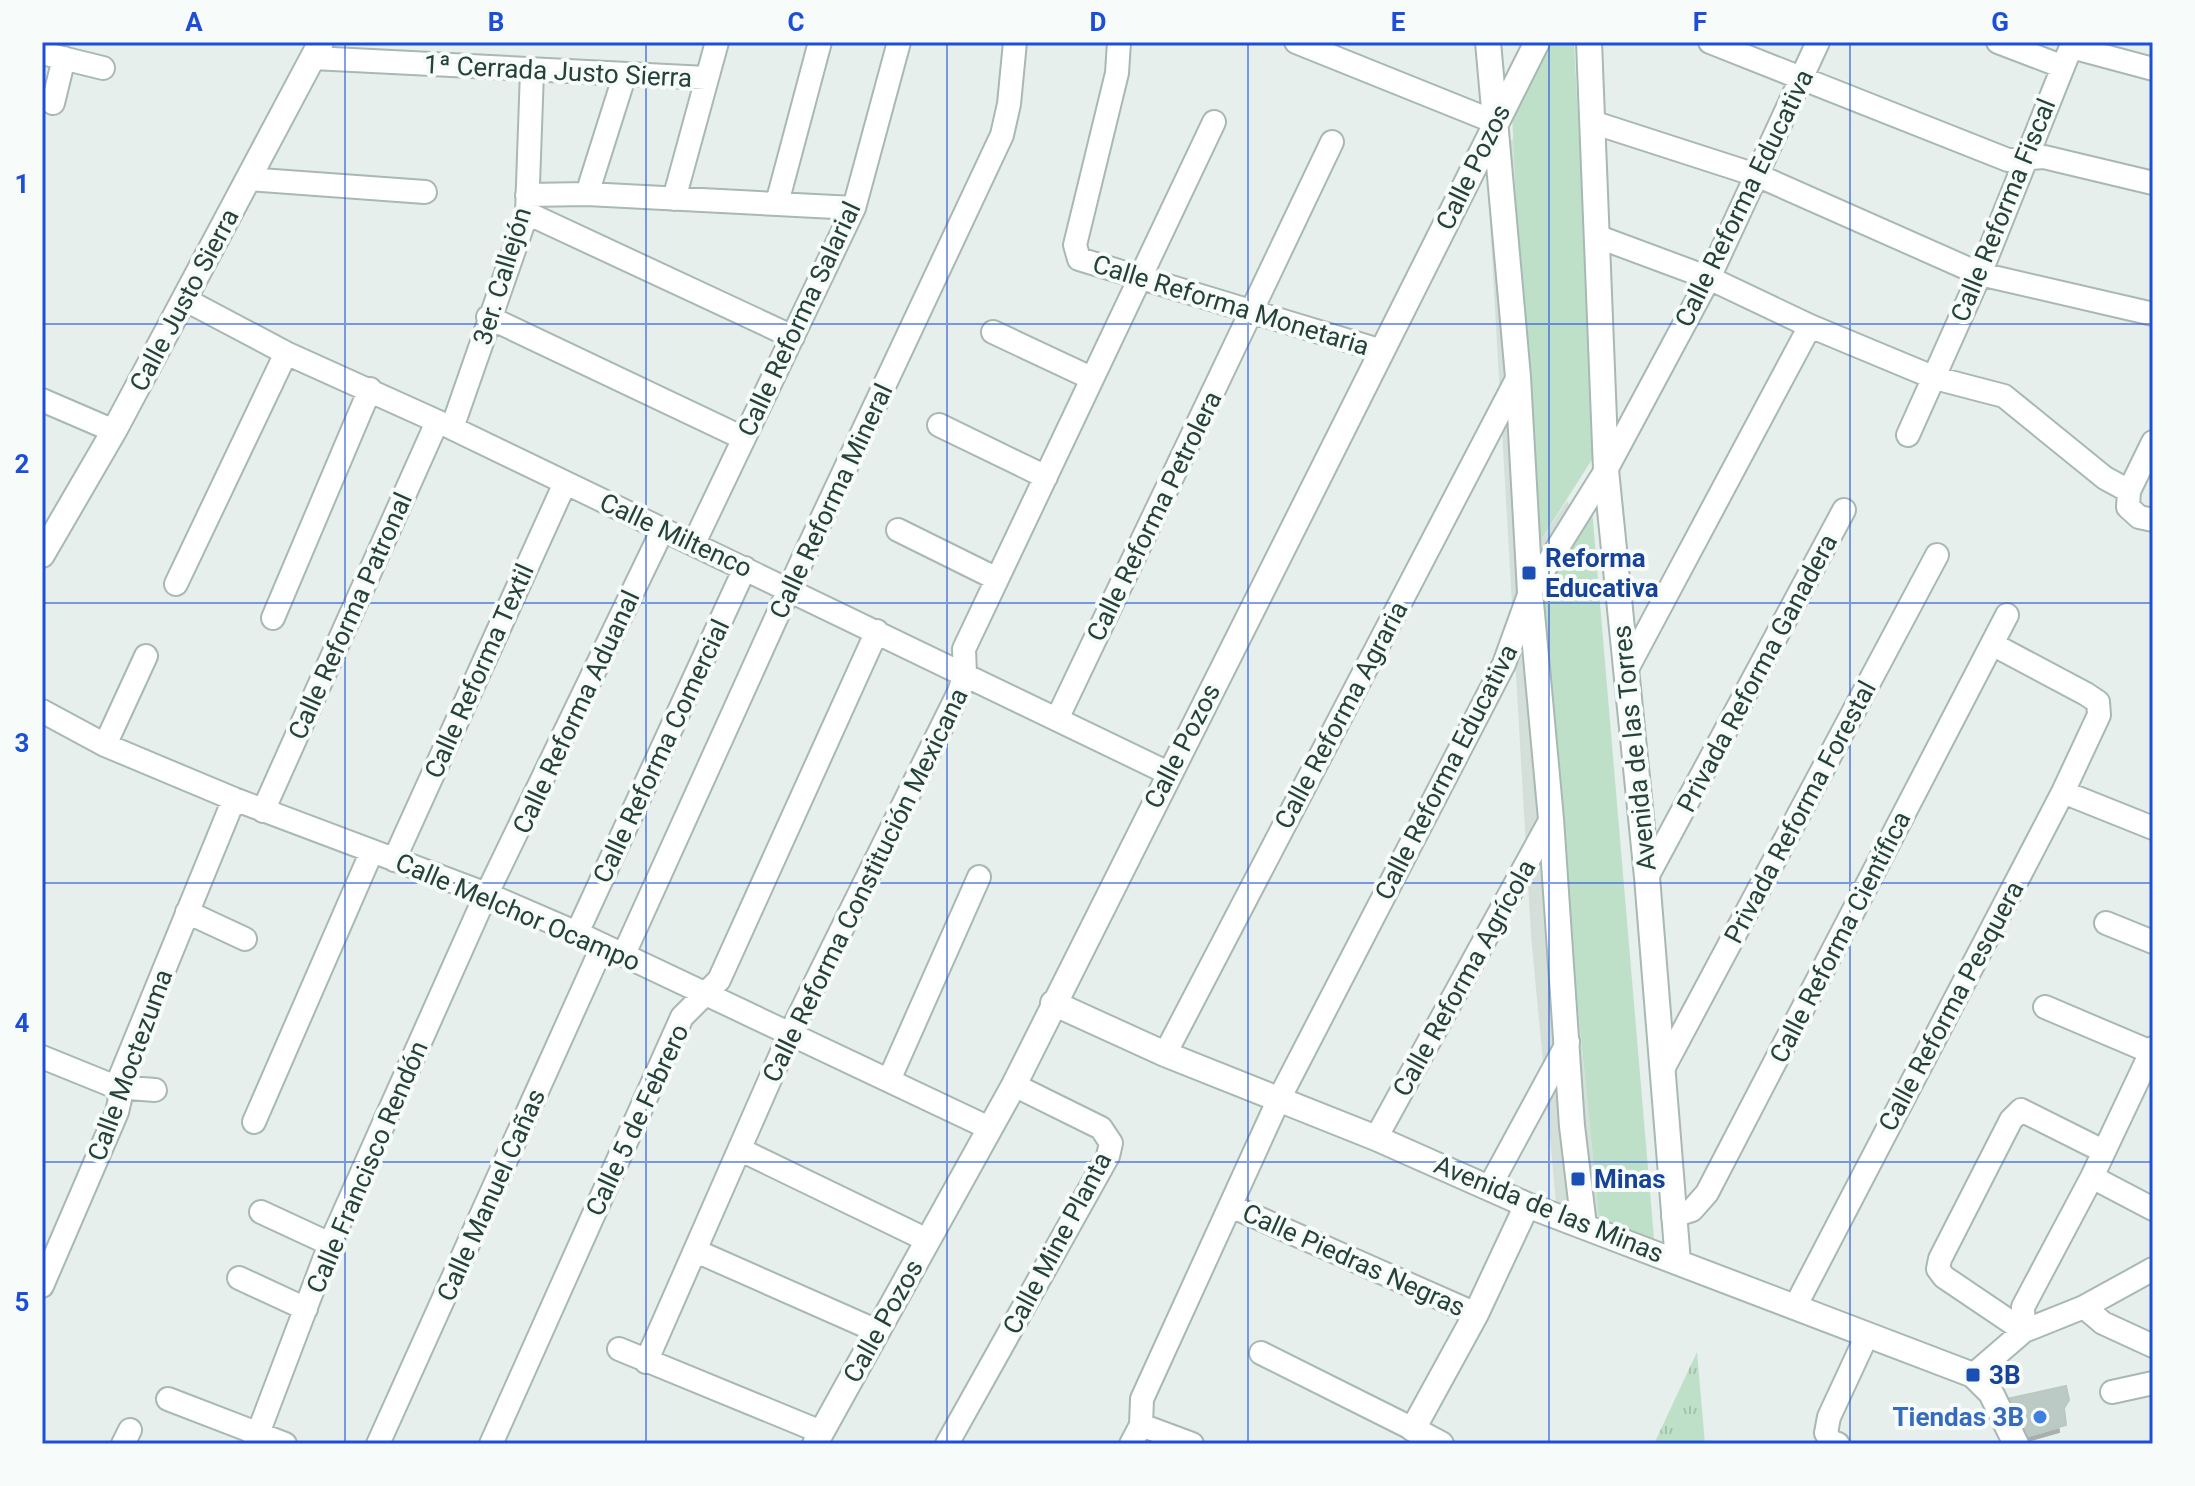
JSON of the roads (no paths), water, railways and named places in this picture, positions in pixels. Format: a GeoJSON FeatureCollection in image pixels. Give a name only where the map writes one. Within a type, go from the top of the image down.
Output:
{"type":"FeatureCollection","features":[{"type":"Feature","properties":{"kind":"street"},"geometry":{"type":"LineString","coordinates":[[674,199],[717,42]]}},
{"type":"Feature","properties":{"kind":"street"},"geometry":{"type":"LineString","coordinates":[[777,203],[820,42]]}},
{"type":"Feature","properties":{"kind":"street","name":"Calle Reforma Salarial"},"geometry":{"type":"LineString","coordinates":[[694,543],[854,208],[899,42]]}},
{"type":"Feature","properties":{"kind":"street","name":"Calle Reforma Mineral"},"geometry":{"type":"LineString","coordinates":[[614,950],[790,589],[1002,135],[1009,104],[1015,42]]}},
{"type":"Feature","properties":{"kind":"street","name":"Calle Reforma Monetaria"},"geometry":{"type":"LineString","coordinates":[[1119,42],[1117,73],[1075,245],[1079,259],[1382,351]]}},
{"type":"Feature","properties":{"kind":"street"},"geometry":{"type":"LineString","coordinates":[[1296,42],[1495,122]]}},
{"type":"Feature","properties":{"kind":"street"},"geometry":{"type":"LineString","coordinates":[[1488,42],[1518,377],[1530,592],[1551,819],[1572,1126],[1584,1226]]}},
{"type":"Feature","properties":{"kind":"street","name":"Calle Pozos"},"geometry":{"type":"LineString","coordinates":[[826,1440],[877,1331],[1014,1085],[1537,42]]}},
{"type":"Feature","properties":{"kind":"street","name":"Avenida de las Torres"},"geometry":{"type":"LineString","coordinates":[[1589,42],[1606,470],[1647,877],[1678,1262]]}},
{"type":"Feature","properties":{"kind":"street"},"geometry":{"type":"LineString","coordinates":[[1710,42],[2008,160],[2044,157],[2153,183]]}},
{"type":"Feature","properties":{"kind":"street","name":"Calle Reforma Educativa"},"geometry":{"type":"LineString","coordinates":[[1136,1434],[1142,1399],[1278,1101],[1504,664],[1530,592],[1606,470],[1709,278],[1759,176],[1818,42]]}},
{"type":"Feature","properties":{"kind":"street"},"geometry":{"type":"LineString","coordinates":[[1998,42],[2068,51],[2153,69]]}},
{"type":"Feature","properties":{"kind":"street","name":"1ª Cerrada Justo Sierra"},"geometry":{"type":"LineString","coordinates":[[317,50],[532,71],[707,78]]}},
{"type":"Feature","properties":{"kind":"street","name":"Calle Justo Sierra"},"geometry":{"type":"LineString","coordinates":[[42,555],[49,528],[114,431],[317,50]]}},
{"type":"Feature","properties":{"kind":"street","name":"Calle Reforma Fiscal"},"geometry":{"type":"LineString","coordinates":[[1908,435],[1980,274],[2068,51]]}},
{"type":"Feature","properties":{"kind":"street"},"geometry":{"type":"LineString","coordinates":[[42,53],[103,68]]}},
{"type":"Feature","properties":{"kind":"street"},"geometry":{"type":"LineString","coordinates":[[53,103],[64,58]]}},
{"type":"Feature","properties":{"kind":"street","name":"3er. Callejón"},"geometry":{"type":"LineString","coordinates":[[445,425],[488,317],[527,204],[532,71]]}},
{"type":"Feature","properties":{"kind":"street"},"geometry":{"type":"LineString","coordinates":[[587,194],[625,74]]}},
{"type":"Feature","properties":{"kind":"street","name":"Calle Reforma Constitución Mexicana"},"geometry":{"type":"LineString","coordinates":[[646,1362],[789,1036],[965,674],[964,649],[1214,122]]}},
{"type":"Feature","properties":{"kind":"street"},"geometry":{"type":"LineString","coordinates":[[1592,122],[1759,176],[1980,274],[2153,314]]}},
{"type":"Feature","properties":{"kind":"street","name":"Calle Reforma Petrolera"},"geometry":{"type":"LineString","coordinates":[[1057,719],[1332,142]]}},
{"type":"Feature","properties":{"kind":"street"},"geometry":{"type":"LineString","coordinates":[[248,179],[425,192]]}},
{"type":"Feature","properties":{"kind":"street"},"geometry":{"type":"LineString","coordinates":[[527,204],[587,194],[854,208]]}},
{"type":"Feature","properties":{"kind":"street"},"geometry":{"type":"LineString","coordinates":[[527,204],[793,337]]}},
{"type":"Feature","properties":{"kind":"street"},"geometry":{"type":"LineString","coordinates":[[1596,236],[1709,278],[1810,326],[1935,378],[2004,396],[2105,478],[2129,491]]}},
{"type":"Feature","properties":{"kind":"street","name":"Calle Miltenco"},"geometry":{"type":"LineString","coordinates":[[184,299],[286,353],[370,389],[694,543],[1168,773]]}},
{"type":"Feature","properties":{"kind":"street"},"geometry":{"type":"LineString","coordinates":[[488,317],[743,438]]}},
{"type":"Feature","properties":{"kind":"street"},"geometry":{"type":"LineString","coordinates":[[1627,669],[1810,326]]}},
{"type":"Feature","properties":{"kind":"street"},"geometry":{"type":"LineString","coordinates":[[993,332],[1091,378]]}},
{"type":"Feature","properties":{"kind":"street"},"geometry":{"type":"LineString","coordinates":[[176,584],[286,353]]}},
{"type":"Feature","properties":{"kind":"street","name":"Calle Reforma Agraria"},"geometry":{"type":"LineString","coordinates":[[1165,1054],[1518,377]]}},
{"type":"Feature","properties":{"kind":"street"},"geometry":{"type":"LineString","coordinates":[[273,618],[370,389]]}},
{"type":"Feature","properties":{"kind":"street"},"geometry":{"type":"LineString","coordinates":[[42,400],[114,431]]}},
{"type":"Feature","properties":{"kind":"street","name":"Calle Reforma Patronal"},"geometry":{"type":"LineString","coordinates":[[263,811],[445,425]]}},
{"type":"Feature","properties":{"kind":"street"},"geometry":{"type":"LineString","coordinates":[[939,425],[1046,477]]}},
{"type":"Feature","properties":{"kind":"street"},"geometry":{"type":"LineString","coordinates":[[2153,442],[2129,491],[2128,507],[2139,517],[2153,520]]}},
{"type":"Feature","properties":{"kind":"street","name":"Calle Reforma Textil"},"geometry":{"type":"LineString","coordinates":[[394,860],[565,483]]}},
{"type":"Feature","properties":{"kind":"street","name":"Privada Reforma Ganadera"},"geometry":{"type":"LineString","coordinates":[[1647,877],[1844,510]]}},
{"type":"Feature","properties":{"kind":"street","name":"Calle Reforma Aduanal"},"geometry":{"type":"LineString","coordinates":[[489,895],[663,529]]}},
{"type":"Feature","properties":{"kind":"street"},"geometry":{"type":"LineString","coordinates":[[898,530],[997,579]]}},
{"type":"Feature","properties":{"kind":"street","name":"Privada Reforma Forestal"},"geometry":{"type":"LineString","coordinates":[[1663,1069],[1937,555]]}},
{"type":"Feature","properties":{"kind":"street","name":"Calle Reforma Comercial"},"geometry":{"type":"LineString","coordinates":[[577,933],[745,568]]}},
{"type":"Feature","properties":{"kind":"street","name":"Calle Reforma Científica"},"geometry":{"type":"LineString","coordinates":[[1673,1216],[1692,1210],[1707,1193],[2007,615]]}},
{"type":"Feature","properties":{"kind":"street","name":"Calle 5 de Febrero"},"geometry":{"type":"LineString","coordinates":[[491,1444],[682,1017],[719,980],[877,631]]}},
{"type":"Feature","properties":{"kind":"street","name":"Calle Reforma Pesquera"},"geometry":{"type":"LineString","coordinates":[[1795,1307],[2063,792],[2099,715],[2098,702],[1992,644]]}},
{"type":"Feature","properties":{"kind":"street"},"geometry":{"type":"LineString","coordinates":[[105,745],[146,656]]}},
{"type":"Feature","properties":{"kind":"street","name":"Calle Melchor Ocampo"},"geometry":{"type":"LineString","coordinates":[[42,711],[105,745],[234,799],[489,895],[577,933],[706,993],[789,1036],[989,1128]]}},
{"type":"Feature","properties":{"kind":"street"},"geometry":{"type":"LineString","coordinates":[[2063,792],[2153,828]]}},
{"type":"Feature","properties":{"kind":"street","name":"Calle Moctezuma"},"geometry":{"type":"LineString","coordinates":[[42,1286],[117,1112],[120,1099],[116,1087],[234,799]]}},
{"type":"Feature","properties":{"kind":"street","name":"Calle Reforma Agrícola"},"geometry":{"type":"LineString","coordinates":[[1376,1138],[1551,819]]}},
{"type":"Feature","properties":{"kind":"street"},"geometry":{"type":"LineString","coordinates":[[254,1122],[372,851]]}},
{"type":"Feature","properties":{"kind":"street"},"geometry":{"type":"LineString","coordinates":[[889,1080],[979,877]]}},
{"type":"Feature","properties":{"kind":"street","name":"Calle Francisco Rendón"},"geometry":{"type":"LineString","coordinates":[[256,1439],[330,1244],[489,895]]}},
{"type":"Feature","properties":{"kind":"street"},"geometry":{"type":"LineString","coordinates":[[187,912],[245,939]]}},
{"type":"Feature","properties":{"kind":"street"},"geometry":{"type":"LineString","coordinates":[[2106,923],[2153,942]]}},
{"type":"Feature","properties":{"kind":"street","name":"Calle Manuel Cañas"},"geometry":{"type":"LineString","coordinates":[[378,1444],[614,950]]}},
{"type":"Feature","properties":{"kind":"street","name":"Avenida de las Minas"},"geometry":{"type":"LineString","coordinates":[[1053,1003],[1165,1054],[1376,1138],[1527,1205],[1973,1375]]}},
{"type":"Feature","properties":{"kind":"street"},"geometry":{"type":"LineString","coordinates":[[2024,1331],[2023,1307],[2092,1177],[2152,1052],[2045,1007]]}},
{"type":"Feature","properties":{"kind":"street"},"geometry":{"type":"LineString","coordinates":[[1490,1186],[1568,1042]]}},
{"type":"Feature","properties":{"kind":"street"},"geometry":{"type":"LineString","coordinates":[[42,1057],[116,1087],[155,1090]]}},
{"type":"Feature","properties":{"kind":"street","name":"Calle Mine Planta"},"geometry":{"type":"LineString","coordinates":[[947,1444],[1108,1156],[1111,1143],[1101,1128],[1014,1085]]}},
{"type":"Feature","properties":{"kind":"street"},"geometry":{"type":"LineString","coordinates":[[2024,1331],[1944,1277],[1938,1269],[1940,1259],[2011,1120],[2021,1110],[2103,1151]]}},
{"type":"Feature","properties":{"kind":"street"},"geometry":{"type":"LineString","coordinates":[[741,1150],[927,1240]]}},
{"type":"Feature","properties":{"kind":"street"},"geometry":{"type":"LineString","coordinates":[[2092,1177],[2153,1209]]}},
{"type":"Feature","properties":{"kind":"street"},"geometry":{"type":"LineString","coordinates":[[1413,1429],[1476,1314],[1527,1205]]}},
{"type":"Feature","properties":{"kind":"street","name":"Calle Piedras Negras"},"geometry":{"type":"LineString","coordinates":[[1231,1206],[1476,1314]]}},
{"type":"Feature","properties":{"kind":"street"},"geometry":{"type":"LineString","coordinates":[[261,1212],[330,1244]]}},
{"type":"Feature","properties":{"kind":"street"},"geometry":{"type":"LineString","coordinates":[[696,1251],[877,1331]]}},
{"type":"Feature","properties":{"kind":"street"},"geometry":{"type":"LineString","coordinates":[[2016,1444],[1991,1393],[1973,1375],[2024,1331],[2084,1307],[2153,1269]]}},
{"type":"Feature","properties":{"kind":"street"},"geometry":{"type":"LineString","coordinates":[[239,1278],[306,1309]]}},
{"type":"Feature","properties":{"kind":"street"},"geometry":{"type":"LineString","coordinates":[[2084,1307],[2103,1323],[2153,1346]]}},
{"type":"Feature","properties":{"kind":"street"},"geometry":{"type":"LineString","coordinates":[[1832,1438],[1829,1417],[1867,1335]]}},
{"type":"Feature","properties":{"kind":"street"},"geometry":{"type":"LineString","coordinates":[[619,1349],[826,1440]]}},
{"type":"Feature","properties":{"kind":"street"},"geometry":{"type":"LineString","coordinates":[[1261,1353],[1441,1444]]}},
{"type":"Feature","properties":{"kind":"street"},"geometry":{"type":"LineString","coordinates":[[2112,1392],[2153,1383]]}},
{"type":"Feature","properties":{"kind":"street"},"geometry":{"type":"LineString","coordinates":[[168,1399],[256,1439],[285,1444]]}},
{"type":"Feature","properties":{"kind":"street"},"geometry":{"type":"LineString","coordinates":[[1136,1434],[1192,1444]]}},
{"type":"Feature","properties":{"kind":"place","name":"Reforma Educativa"},"geometry":{"type":"Point","coordinates":[1529,573]}},
{"type":"Feature","properties":{"kind":"place","name":"Minas"},"geometry":{"type":"Point","coordinates":[1578,1179]}},
{"type":"Feature","properties":{"kind":"place","name":"3B"},"geometry":{"type":"Point","coordinates":[1973,1375]}},
{"type":"Feature","properties":{"kind":"place","name":"Tiendas 3B"},"geometry":{"type":"Point","coordinates":[2040,1417]}}]}
